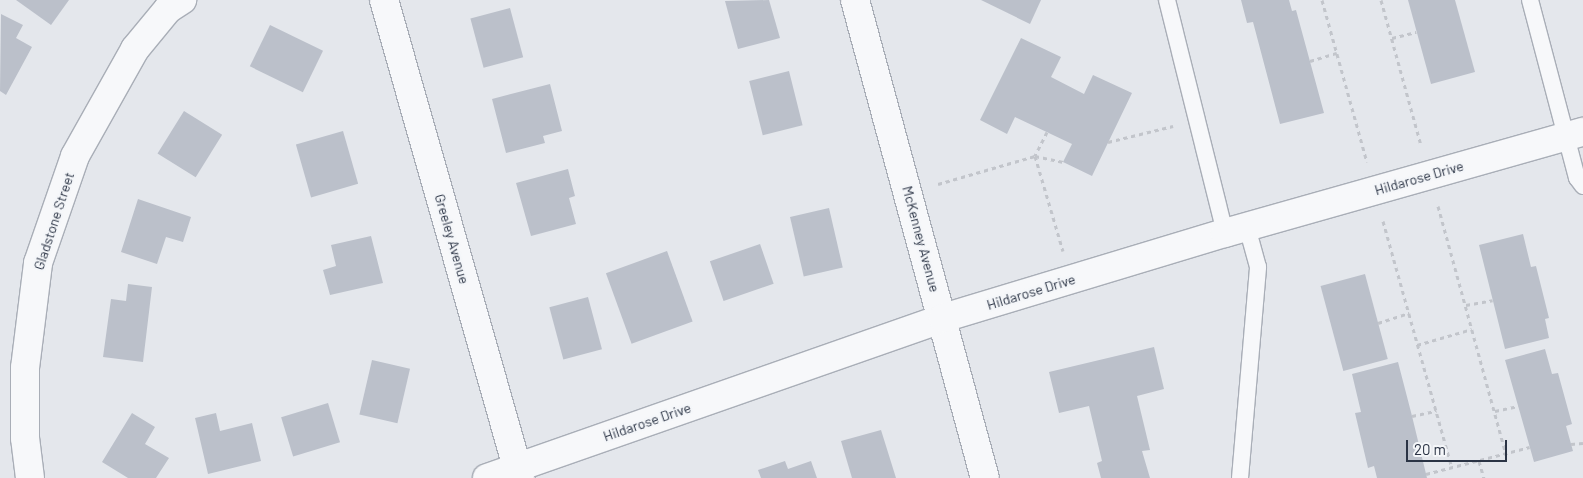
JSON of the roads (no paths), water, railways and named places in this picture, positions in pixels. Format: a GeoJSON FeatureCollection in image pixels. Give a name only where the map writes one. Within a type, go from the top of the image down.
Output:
{"type":"FeatureCollection","features":[{"type":"Feature","properties":{"kind":"street","name":"Gladstone Street"},"geometry":{"type":"LineString","coordinates":[[30,478],[25,438],[25,368],[38,263],[75,156],[135,50],[168,9],[182,0]]}},
{"type":"Feature","properties":{"kind":"street","name":"Greeley Avenue"},"geometry":{"type":"LineString","coordinates":[[384,0],[519,473]]}},
{"type":"Feature","properties":{"kind":"street","name":"McKenney Avenue"},"geometry":{"type":"LineString","coordinates":[[855,0],[985,478]]}},
{"type":"Feature","properties":{"kind":"street","name":"Hildarose Drive"},"geometry":{"type":"LineString","coordinates":[[487,478],[519,473],[943,318],[1236,230],[1575,134]]}},
{"type":"Feature","properties":{"kind":"lane"},"geometry":{"type":"LineString","coordinates":[[1167,0],[1198,120],[1236,230],[1258,267],[1240,478]]}},
{"type":"Feature","properties":{"kind":"lane"},"geometry":{"type":"LineString","coordinates":[[1530,0],[1575,134],[1577,178],[1583,186]]}}]}
